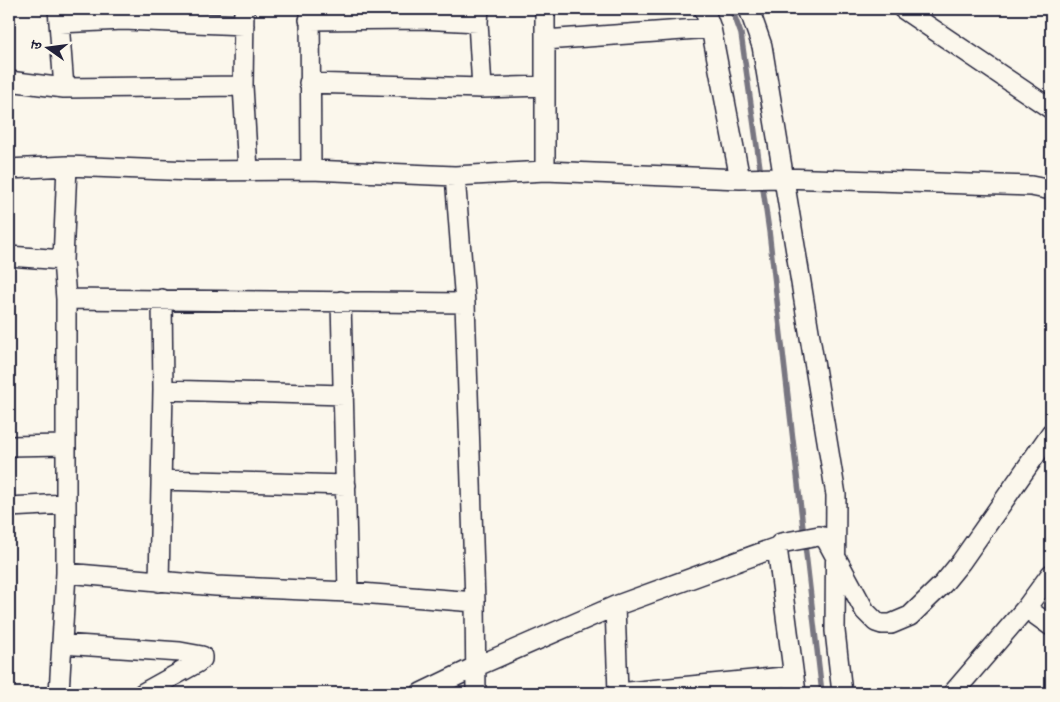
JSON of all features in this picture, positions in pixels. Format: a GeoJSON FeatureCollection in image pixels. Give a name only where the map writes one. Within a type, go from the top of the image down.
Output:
{"type":"FeatureCollection","features":[{"type":"Feature","properties":{"kind":"street"},"geometry":{"type":"LineString","coordinates":[[545,9],[545,172]]}},
{"type":"Feature","properties":{"kind":"street"},"geometry":{"type":"LineString","coordinates":[[704,9],[711,28],[740,179]]}},
{"type":"Feature","properties":{"kind":"street"},"geometry":{"type":"LineString","coordinates":[[749,9],[762,46],[782,178],[836,495],[835,631],[842,693]]}},
{"type":"Feature","properties":{"kind":"street"},"geometry":{"type":"LineString","coordinates":[[903,9],[1051,108]]}},
{"type":"Feature","properties":{"kind":"street"},"geometry":{"type":"LineString","coordinates":[[64,88],[59,16],[124,14],[244,17],[243,86],[248,170]]}},
{"type":"Feature","properties":{"kind":"street"},"geometry":{"type":"LineString","coordinates":[[311,170],[310,14],[479,15],[482,88]]}},
{"type":"Feature","properties":{"kind":"street"},"geometry":{"type":"LineString","coordinates":[[546,40],[711,28]]}},
{"type":"Feature","properties":{"kind":"street"},"geometry":{"type":"LineString","coordinates":[[9,81],[64,88],[243,86]]}},
{"type":"Feature","properties":{"kind":"street"},"geometry":{"type":"LineString","coordinates":[[309,83],[482,88],[545,86]]}},
{"type":"Feature","properties":{"kind":"street"},"geometry":{"type":"LineString","coordinates":[[9,169],[67,166],[192,171],[311,170],[455,176],[545,172],[1031,186],[1051,190]]}},
{"type":"Feature","properties":{"kind":"street"},"geometry":{"type":"LineString","coordinates":[[59,693],[66,572],[66,299],[63,260],[67,166]]}},
{"type":"Feature","properties":{"kind":"street"},"geometry":{"type":"LineString","coordinates":[[455,176],[466,303],[476,693]]}},
{"type":"Feature","properties":{"kind":"street"},"geometry":{"type":"LineString","coordinates":[[9,256],[63,260]]}},
{"type":"Feature","properties":{"kind":"street"},"geometry":{"type":"LineString","coordinates":[[66,299],[466,303]]}},
{"type":"Feature","properties":{"kind":"street"},"geometry":{"type":"LineString","coordinates":[[159,582],[163,390],[162,299]]}},
{"type":"Feature","properties":{"kind":"street"},"geometry":{"type":"LineString","coordinates":[[341,301],[348,592]]}},
{"type":"Feature","properties":{"kind":"street"},"geometry":{"type":"LineString","coordinates":[[163,390],[344,395]]}},
{"type":"Feature","properties":{"kind":"street"},"geometry":{"type":"LineString","coordinates":[[421,693],[475,667],[615,606],[779,545],[819,536],[828,541],[865,611],[876,622],[891,624],[910,616],[961,562],[1051,433]]}},
{"type":"Feature","properties":{"kind":"street"},"geometry":{"type":"LineString","coordinates":[[9,446],[66,445]]}},
{"type":"Feature","properties":{"kind":"street"},"geometry":{"type":"LineString","coordinates":[[161,480],[346,485]]}},
{"type":"Feature","properties":{"kind":"street"},"geometry":{"type":"LineString","coordinates":[[9,507],[65,504]]}},
{"type":"Feature","properties":{"kind":"street"},"geometry":{"type":"LineString","coordinates":[[615,606],[618,693],[795,685],[779,545]]}},
{"type":"Feature","properties":{"kind":"street"},"geometry":{"type":"LineString","coordinates":[[66,572],[159,582],[348,592],[475,602]]}},
{"type":"Feature","properties":{"kind":"street"},"geometry":{"type":"LineString","coordinates":[[954,693],[1026,608],[1051,574]]}},
{"type":"Feature","properties":{"kind":"street"},"geometry":{"type":"LineString","coordinates":[[1026,608],[1051,626]]}},
{"type":"Feature","properties":{"kind":"street"},"geometry":{"type":"LineString","coordinates":[[62,644],[180,652],[202,656],[202,659],[197,663],[143,693]]}},
{"type":"Feature","properties":{"kind":"waterway"},"geometry":{"type":"LineString","coordinates":[[732,9],[741,34],[769,231],[822,693]]}}]}
